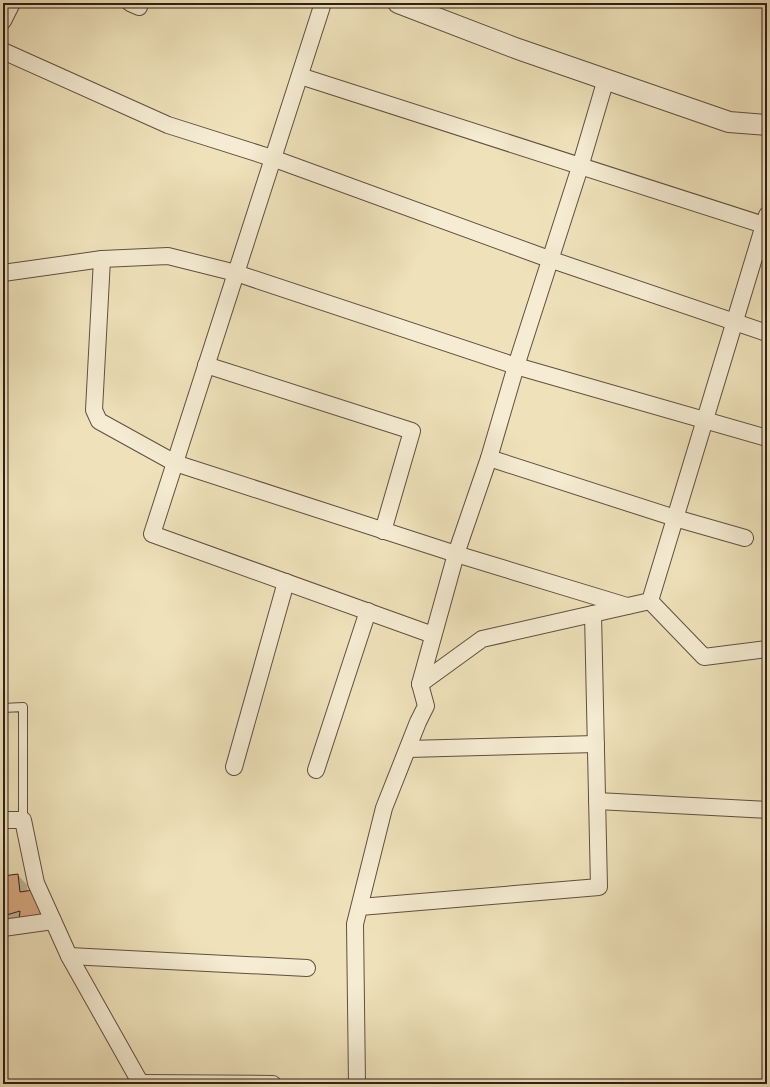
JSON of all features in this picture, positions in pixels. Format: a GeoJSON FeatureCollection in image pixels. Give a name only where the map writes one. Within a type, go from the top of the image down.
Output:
{"type":"FeatureCollection","features":[{"type":"Feature","properties":{"kind":"street"},"geometry":{"type":"LineString","coordinates":[[3,21],[12,3]]}},
{"type":"Feature","properties":{"kind":"street"},"geometry":{"type":"LineString","coordinates":[[323,3],[152,534],[433,635]]}},
{"type":"Feature","properties":{"kind":"street"},"geometry":{"type":"LineString","coordinates":[[398,3],[518,49],[729,122],[767,125]]}},
{"type":"Feature","properties":{"kind":"street"},"geometry":{"type":"LineString","coordinates":[[3,51],[168,125],[272,158],[550,259],[767,333]]}},
{"type":"Feature","properties":{"kind":"street"},"geometry":{"type":"LineString","coordinates":[[300,76],[580,167],[766,222],[734,322],[650,601]]}},
{"type":"Feature","properties":{"kind":"street"},"geometry":{"type":"LineString","coordinates":[[357,1084],[355,924],[384,808],[426,706],[420,684],[456,554],[489,458],[516,366],[580,167],[606,79]]}},
{"type":"Feature","properties":{"kind":"street"},"geometry":{"type":"LineString","coordinates":[[3,273],[102,259],[168,256],[236,273],[516,366],[767,438]]}},
{"type":"Feature","properties":{"kind":"street"},"geometry":{"type":"LineString","coordinates":[[102,259],[94,410],[99,421],[175,463],[383,531],[627,606]]}},
{"type":"Feature","properties":{"kind":"street"},"geometry":{"type":"LineString","coordinates":[[206,365],[412,432],[383,531]]}},
{"type":"Feature","properties":{"kind":"street"},"geometry":{"type":"LineString","coordinates":[[489,458],[675,518],[745,538]]}},
{"type":"Feature","properties":{"kind":"street"},"geometry":{"type":"LineString","coordinates":[[234,767],[286,582]]}},
{"type":"Feature","properties":{"kind":"street"},"geometry":{"type":"LineString","coordinates":[[420,684],[482,639],[650,601]]}},
{"type":"Feature","properties":{"kind":"street"},"geometry":{"type":"LineString","coordinates":[[650,601],[704,657],[767,649]]}},
{"type":"Feature","properties":{"kind":"street"},"geometry":{"type":"LineString","coordinates":[[316,770],[368,612]]}},
{"type":"Feature","properties":{"kind":"street"},"geometry":{"type":"LineString","coordinates":[[360,907],[599,887],[593,614]]}},
{"type":"Feature","properties":{"kind":"street"},"geometry":{"type":"LineString","coordinates":[[408,749],[596,744]]}},
{"type":"Feature","properties":{"kind":"street"},"geometry":{"type":"LineString","coordinates":[[597,801],[767,810]]}},
{"type":"Feature","properties":{"kind":"street"},"geometry":{"type":"LineString","coordinates":[[3,820],[23,820],[36,883],[53,921],[69,956],[141,1083],[273,1084]]}},
{"type":"Feature","properties":{"kind":"street"},"geometry":{"type":"LineString","coordinates":[[3,928],[53,921]]}},
{"type":"Feature","properties":{"kind":"street"},"geometry":{"type":"LineString","coordinates":[[69,956],[307,968]]}},
{"type":"Feature","properties":{"kind":"lane"},"geometry":{"type":"LineString","coordinates":[[3,708],[23,707],[23,820]]}},
{"type":"Feature","properties":{"kind":"building"},"geometry":{"type":"Polygon","coordinates":[[[18,874],[20,892],[33,890],[42,918],[19,920],[20,911],[3,916],[3,876],[18,874]]]}}]}
